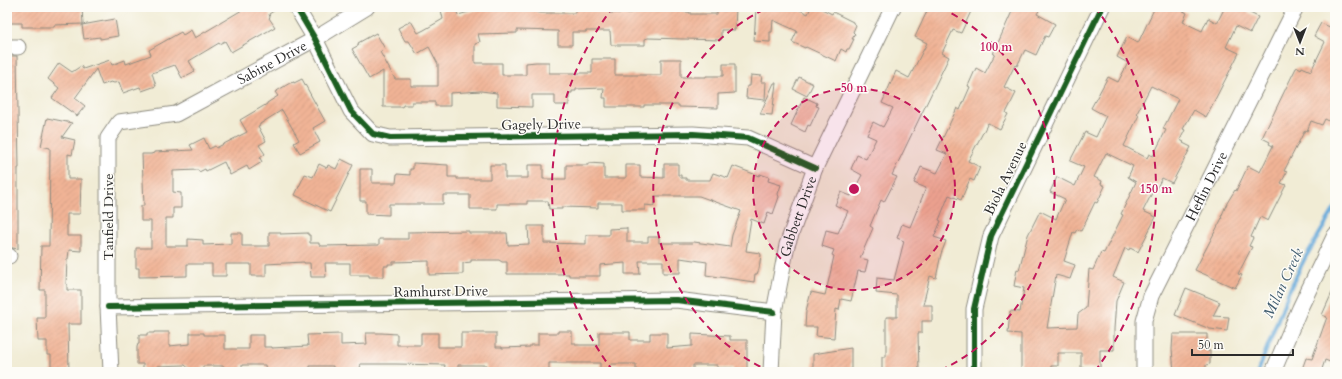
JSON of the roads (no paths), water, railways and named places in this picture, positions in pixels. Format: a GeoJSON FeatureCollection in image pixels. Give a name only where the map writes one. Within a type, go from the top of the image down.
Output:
{"type":"FeatureCollection","features":[{"type":"Feature","properties":{"kind":"street","name":"Gagely Drive"},"geometry":{"type":"LineString","coordinates":[[296,7],[315,38],[351,111],[373,134],[390,138],[693,134],[748,138],[815,168]]}},
{"type":"Feature","properties":{"kind":"street","name":"Sabine Drive"},"geometry":{"type":"LineString","coordinates":[[176,114],[315,38],[367,7]]}},
{"type":"Feature","properties":{"kind":"street","name":"Gabbett Drive"},"geometry":{"type":"LineString","coordinates":[[771,372],[774,312],[787,244],[815,168],[893,7]]}},
{"type":"Feature","properties":{"kind":"street","name":"Biola Avenue"},"geometry":{"type":"LineString","coordinates":[[974,372],[974,308],[991,236],[1102,7]]}},
{"type":"Feature","properties":{"kind":"street","name":"Heflin Drive"},"geometry":{"type":"LineString","coordinates":[[1144,372],[1144,321],[1151,296],[1296,7]]}},
{"type":"Feature","properties":{"kind":"street","name":"Tanfield Drive"},"geometry":{"type":"LineString","coordinates":[[110,372],[108,306],[108,138],[119,122],[176,114]]}},
{"type":"Feature","properties":{"kind":"street"},"geometry":{"type":"LineString","coordinates":[[1273,372],[1300,308],[1335,235]]}},
{"type":"Feature","properties":{"kind":"street","name":"Ramhurst Drive"},"geometry":{"type":"LineString","coordinates":[[108,306],[676,300],[774,312]]}},
{"type":"Feature","properties":{"kind":"waterway","name":"Milan Creek"},"geometry":{"type":"LineString","coordinates":[[1258,372],[1288,293],[1305,258],[1335,208]]}}]}
